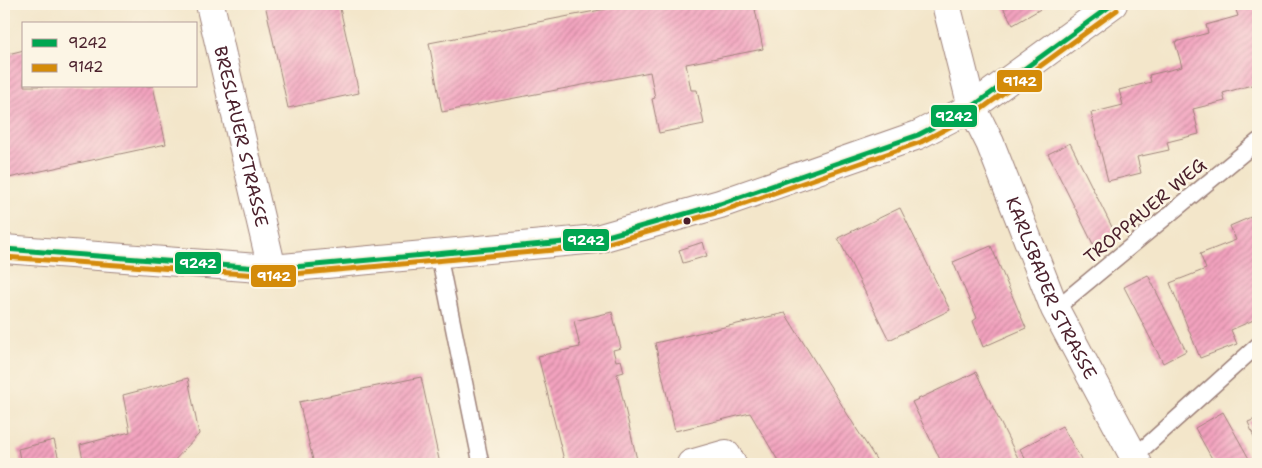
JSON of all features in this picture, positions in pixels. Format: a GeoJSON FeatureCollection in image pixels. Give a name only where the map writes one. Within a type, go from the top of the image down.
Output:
{"type":"FeatureCollection","features":[{"type":"Feature","properties":{"kind":"street","name":"BRESLAUER STRASSE"},"geometry":{"type":"LineString","coordinates":[[210,4],[272,269]]}},
{"type":"Feature","properties":{"kind":"street","name":"KARLSBADER STRASSE"},"geometry":{"type":"LineString","coordinates":[[946,4],[972,107],[990,143],[1055,309],[1136,461]]}},
{"type":"Feature","properties":{"kind":"street"},"geometry":{"type":"LineString","coordinates":[[4,248],[272,269],[597,239],[720,204],[918,135],[972,107],[1113,4]]}},
{"type":"Feature","properties":{"kind":"street"},"geometry":{"type":"LineString","coordinates":[[691,464],[726,454],[732,464]]}},
{"type":"Feature","properties":{"kind":"lane","name":"TROPPAUER WEG"},"geometry":{"type":"LineString","coordinates":[[1055,309],[1258,141]]}},
{"type":"Feature","properties":{"kind":"lane"},"geometry":{"type":"LineString","coordinates":[[441,266],[481,464]]}},
{"type":"Feature","properties":{"kind":"lane"},"geometry":{"type":"LineString","coordinates":[[1136,461],[1258,345]]}},
{"type":"Feature","properties":{"kind":"building"},"geometry":{"type":"Polygon","coordinates":[[[265,4],[339,4],[359,93],[288,108],[265,4]]]}},
{"type":"Feature","properties":{"kind":"building"},"geometry":{"type":"Polygon","coordinates":[[[615,4],[754,4],[763,49],[686,64],[691,90],[697,90],[704,124],[659,133],[652,99],[655,98],[650,72],[442,112],[429,43],[616,7],[615,4]]]}},
{"type":"Feature","properties":{"kind":"building"},"geometry":{"type":"Polygon","coordinates":[[[1001,4],[1049,4],[1013,25],[1001,4]]]}},
{"type":"Feature","properties":{"kind":"building"},"geometry":{"type":"Polygon","coordinates":[[[1258,4],[1258,73],[1253,75],[1255,84],[1223,93],[1225,101],[1193,109],[1199,134],[1167,142],[1169,150],[1137,157],[1141,173],[1108,181],[1091,113],[1123,105],[1119,90],[1151,82],[1149,75],[1182,67],[1175,42],[1208,33],[1206,25],[1238,16],[1235,7],[1258,4]]]}},
{"type":"Feature","properties":{"kind":"building"},"geometry":{"type":"Polygon","coordinates":[[[22,50],[22,88],[153,88],[166,144],[4,179],[4,55],[22,50]]]}},
{"type":"Feature","properties":{"kind":"building"},"geometry":{"type":"Polygon","coordinates":[[[1070,143],[1115,233],[1093,244],[1048,154],[1070,143]]]}},
{"type":"Feature","properties":{"kind":"building"},"geometry":{"type":"Polygon","coordinates":[[[900,208],[950,310],[889,340],[838,238],[900,208]]]}},
{"type":"Feature","properties":{"kind":"building"},"geometry":{"type":"Polygon","coordinates":[[[1258,214],[1258,318],[1231,330],[1237,344],[1200,358],[1170,283],[1206,269],[1200,254],[1236,240],[1230,226],[1258,214]]]}},
{"type":"Feature","properties":{"kind":"building"},"geometry":{"type":"Polygon","coordinates":[[[703,242],[707,256],[683,263],[679,250],[703,242]]]}},
{"type":"Feature","properties":{"kind":"building"},"geometry":{"type":"Polygon","coordinates":[[[991,246],[1026,328],[983,347],[973,321],[977,318],[953,262],[991,246]]]}},
{"type":"Feature","properties":{"kind":"building"},"geometry":{"type":"Polygon","coordinates":[[[1148,275],[1186,351],[1163,363],[1124,287],[1148,275]]]}},
{"type":"Feature","properties":{"kind":"building"},"geometry":{"type":"Polygon","coordinates":[[[612,312],[621,348],[613,350],[616,361],[621,360],[624,372],[617,374],[638,464],[565,464],[538,356],[580,347],[574,321],[612,312]]]}},
{"type":"Feature","properties":{"kind":"building"},"geometry":{"type":"Polygon","coordinates":[[[785,313],[879,464],[780,464],[750,413],[675,431],[655,343],[785,313]]]}},
{"type":"Feature","properties":{"kind":"building"},"geometry":{"type":"Polygon","coordinates":[[[976,372],[1021,464],[942,464],[912,402],[976,372]]]}},
{"type":"Feature","properties":{"kind":"building"},"geometry":{"type":"Polygon","coordinates":[[[421,377],[440,464],[314,464],[299,402],[421,377]]]}},
{"type":"Feature","properties":{"kind":"building"},"geometry":{"type":"Polygon","coordinates":[[[188,378],[199,434],[171,464],[84,464],[80,445],[130,432],[123,395],[188,378]]]}},
{"type":"Feature","properties":{"kind":"building"},"geometry":{"type":"Polygon","coordinates":[[[1223,412],[1252,464],[1215,464],[1195,428],[1223,412]]]}},
{"type":"Feature","properties":{"kind":"building"},"geometry":{"type":"Polygon","coordinates":[[[1258,418],[1258,447],[1248,422],[1258,418]]]}},
{"type":"Feature","properties":{"kind":"building"},"geometry":{"type":"Polygon","coordinates":[[[1062,426],[1084,464],[1028,464],[1020,449],[1062,426]]]}},
{"type":"Feature","properties":{"kind":"building"},"geometry":{"type":"Polygon","coordinates":[[[54,440],[60,464],[21,464],[18,449],[54,440]]]}},
{"type":"Feature","properties":{"kind":"transit line","name":"9242"},"geometry":{"type":"LineString","coordinates":[[4,249],[272,269],[597,239],[720,204],[918,135],[972,107],[1113,4]]}},
{"type":"Feature","properties":{"kind":"transit line","name":"9142"},"geometry":{"type":"LineString","coordinates":[[4,257],[272,276],[598,246],[722,211],[921,142],[976,113],[1117,10]]}}]}
